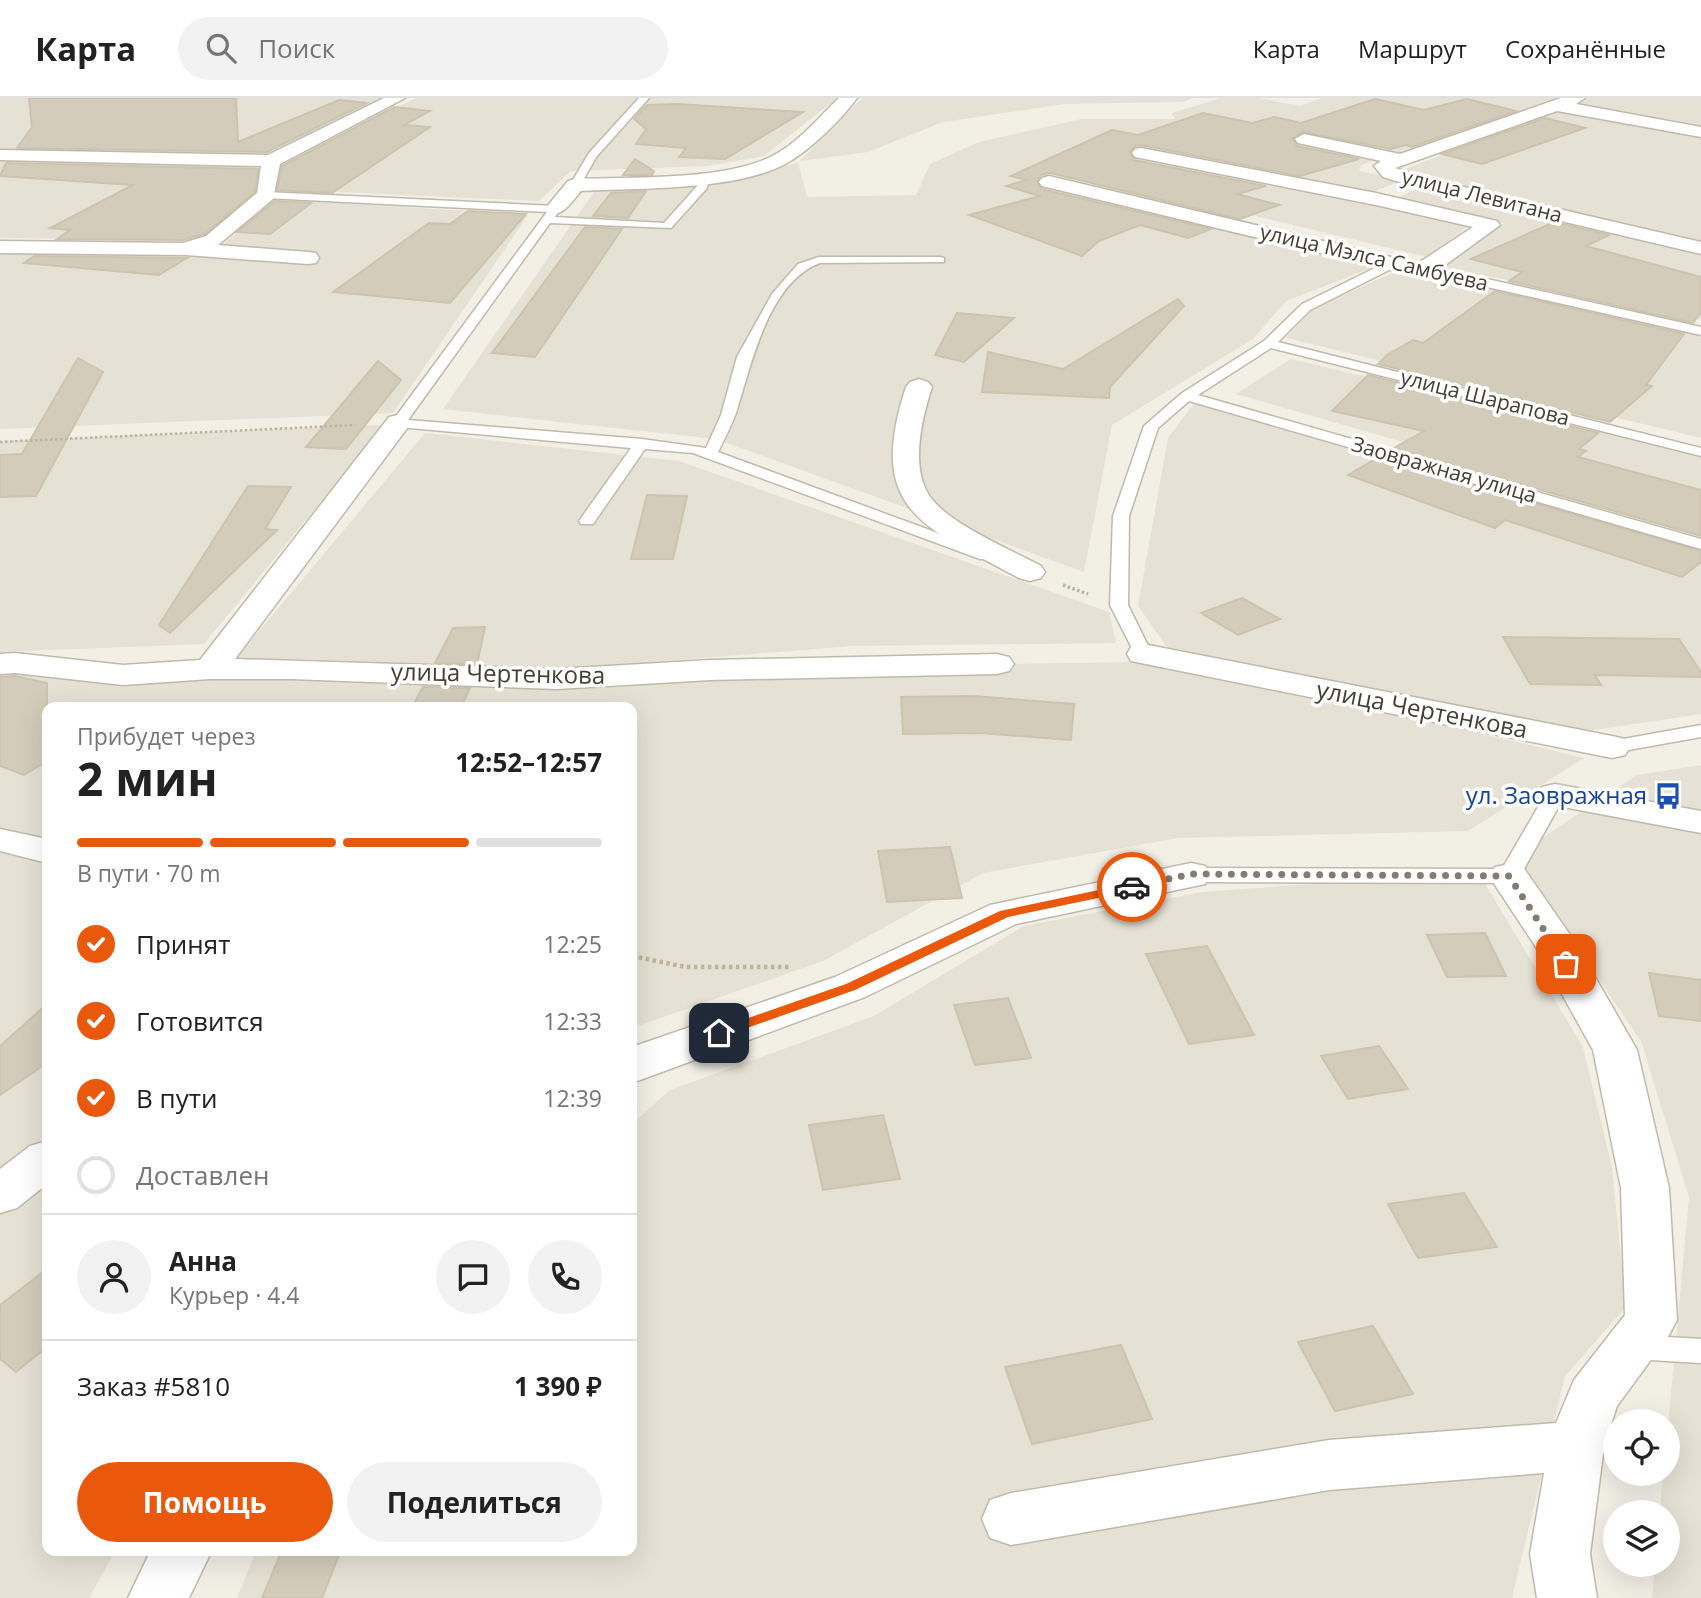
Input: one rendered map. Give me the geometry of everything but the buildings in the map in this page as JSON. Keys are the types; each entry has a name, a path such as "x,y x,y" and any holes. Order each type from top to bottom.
{"street":[{"path":"0,155 271,161 397,98"},
{"path":"552,215 575,185 704,176 764,167 781,160 849,98"},
{"name":"улица Левитана","path":"1577,98 1383,166 1390,173 1416,181 1701,248"},
{"path":"1558,106 1701,132"},
{"path":"1304,139 1399,159"},
{"path":"1141,153 1376,198 1490,226 1425,269"},
{"path":"184,249 213,240 266,195 271,161"},
{"path":"1376,198 1416,181"},
{"name":"улица Мэлса Самбуева","path":"1049,182 1391,264"},
{"path":"0,247 184,249 308,258"},
{"path":"919,387 906,438 908,477 921,506 961,533 1030,572"},
{"path":"210,669 398,424"},
{"name":"улица Чертенкова","path":"1143,654 1612,747"},
{"name":"улица Чертенкова","path":"0,664 15,663 123,675 210,669 557,679 710,670 998,664"},
{"path":"1555,795 1612,747"},
{"path":"1555,795 1701,822"},
{"path":"0,840 42,850"},
{"path":"637,1063 850,987 1004,914 1191,874"},
{"path":"1509,876 1554,943 1615,1051 1645,1188 1651,1320 1593,1396 1576,1446 1560,1554 1567,1598"},
{"path":"0,1195 42,1162"},
{"path":"1011,1519 1329,1465 1576,1446"},
{"path":"158,1598 180,1556"}],"lane":[{"path":"575,185 593,155 644,98"},
{"path":"266,195 552,215 667,226 703,186 704,176"},
{"path":"398,424 552,215"},
{"path":"710,454 728,415 744,357 778,294 802,266 820,260 940,260"},
{"path":"1143,654 1119,605 1121,516 1151,426 1186,396 1269,344 1306,307 1391,264"},
{"name":"улица Мэлса Самбуева","path":"1391,264 1425,269 1701,331"},
{"name":"улица Шарапова","path":"1269,344 1701,452"},
{"name":"Заовражная улица","path":"1186,396 1701,544"},
{"path":"398,424 695,449 1030,572"},
{"path":"587,521 642,443"},
{"name":"улица Чертенкова","path":"1612,747 1701,731"},
{"path":"1191,874 1509,876 1555,795"},
{"path":"1631,1347 1701,1351"}],"path":[{"path":"0,442 398,424"},
{"path":"1030,572 1119,605"},
{"path":"637,957 686,967 794,967"}],"shaded area":[{"path":"0,98 387,98 268,156 0,150"},
{"path":"416,98 837,98 764,156 708,166 571,171 539,201 269,189 292,162"},
{"path":"862,98 1192,98 1183,102 1064,104 943,122 868,152 800,161"},
{"path":"1221,98 1260,98 1299,106 1322,98 1559,98 1361,165 1359,171 1403,180 1368,194 1153,151 1128,152 1470,225 1427,257 1042,165 1030,171 1387,262 1286,301 1253,339 1112,425 1084,572 716,439 443,409 601,182 720,178 798,163 807,197 916,195 930,164 979,142 1081,119 1175,119 1172,113"},
{"path":"1590,98 1701,98 1701,126 1578,104"},
{"path":"1563,107 1701,133 1701,319 1442,267 1505,223 1395,199 1433,181 1403,170"},
{"path":"0,158 261,164 252,196 205,237 156,240 0,238"},
{"path":"276,199 528,215 393,413 0,429 0,249 191,252 223,244"},
{"path":"1402,269 1701,330 1701,438 1286,338 1315,307"},
{"path":"1291,359 1701,456 1701,528 1236,394"},
{"path":"1198,398 1701,543 1701,714 1587,731 1393,695 1167,647 1138,606 1168,438"},
{"path":"384,425 204,644 0,652 0,441"},
{"path":"425,433 679,461 1109,612 1116,643 853,646 550,670 307,659 235,660"},
{"path":"1151,662 1385,711 1584,758 1468,831 1178,838 983,873 823,961 637,1026 637,702 42,702 42,1556 112,1556 89,1598 0,1598 0,672 304,676 564,690 860,666"},
{"path":"1701,765 1701,1598 1652,1598 1654,1577 1680,1577 1680,1500 1661,1500 1662,1486 1680,1486 1680,1409 1670,1409 1689,1197 1641,1041 1515,856 1637,775"},
{"path":"1478,872 1583,1047 1612,1168 1626,1307 1565,1376 1512,1598 237,1598 254,1556 637,1556 637,1120 670,1090 874,1016 1024,926 1202,892"}],"way so far":[{"path":"1132,887 1191,874 1509,876 1566,964"}],"place":[{"name":"ул. Заовражная","path":"1668,796"}],"route":[{"path":"719,1033 850,987 1004,914 1132,887"}]}
